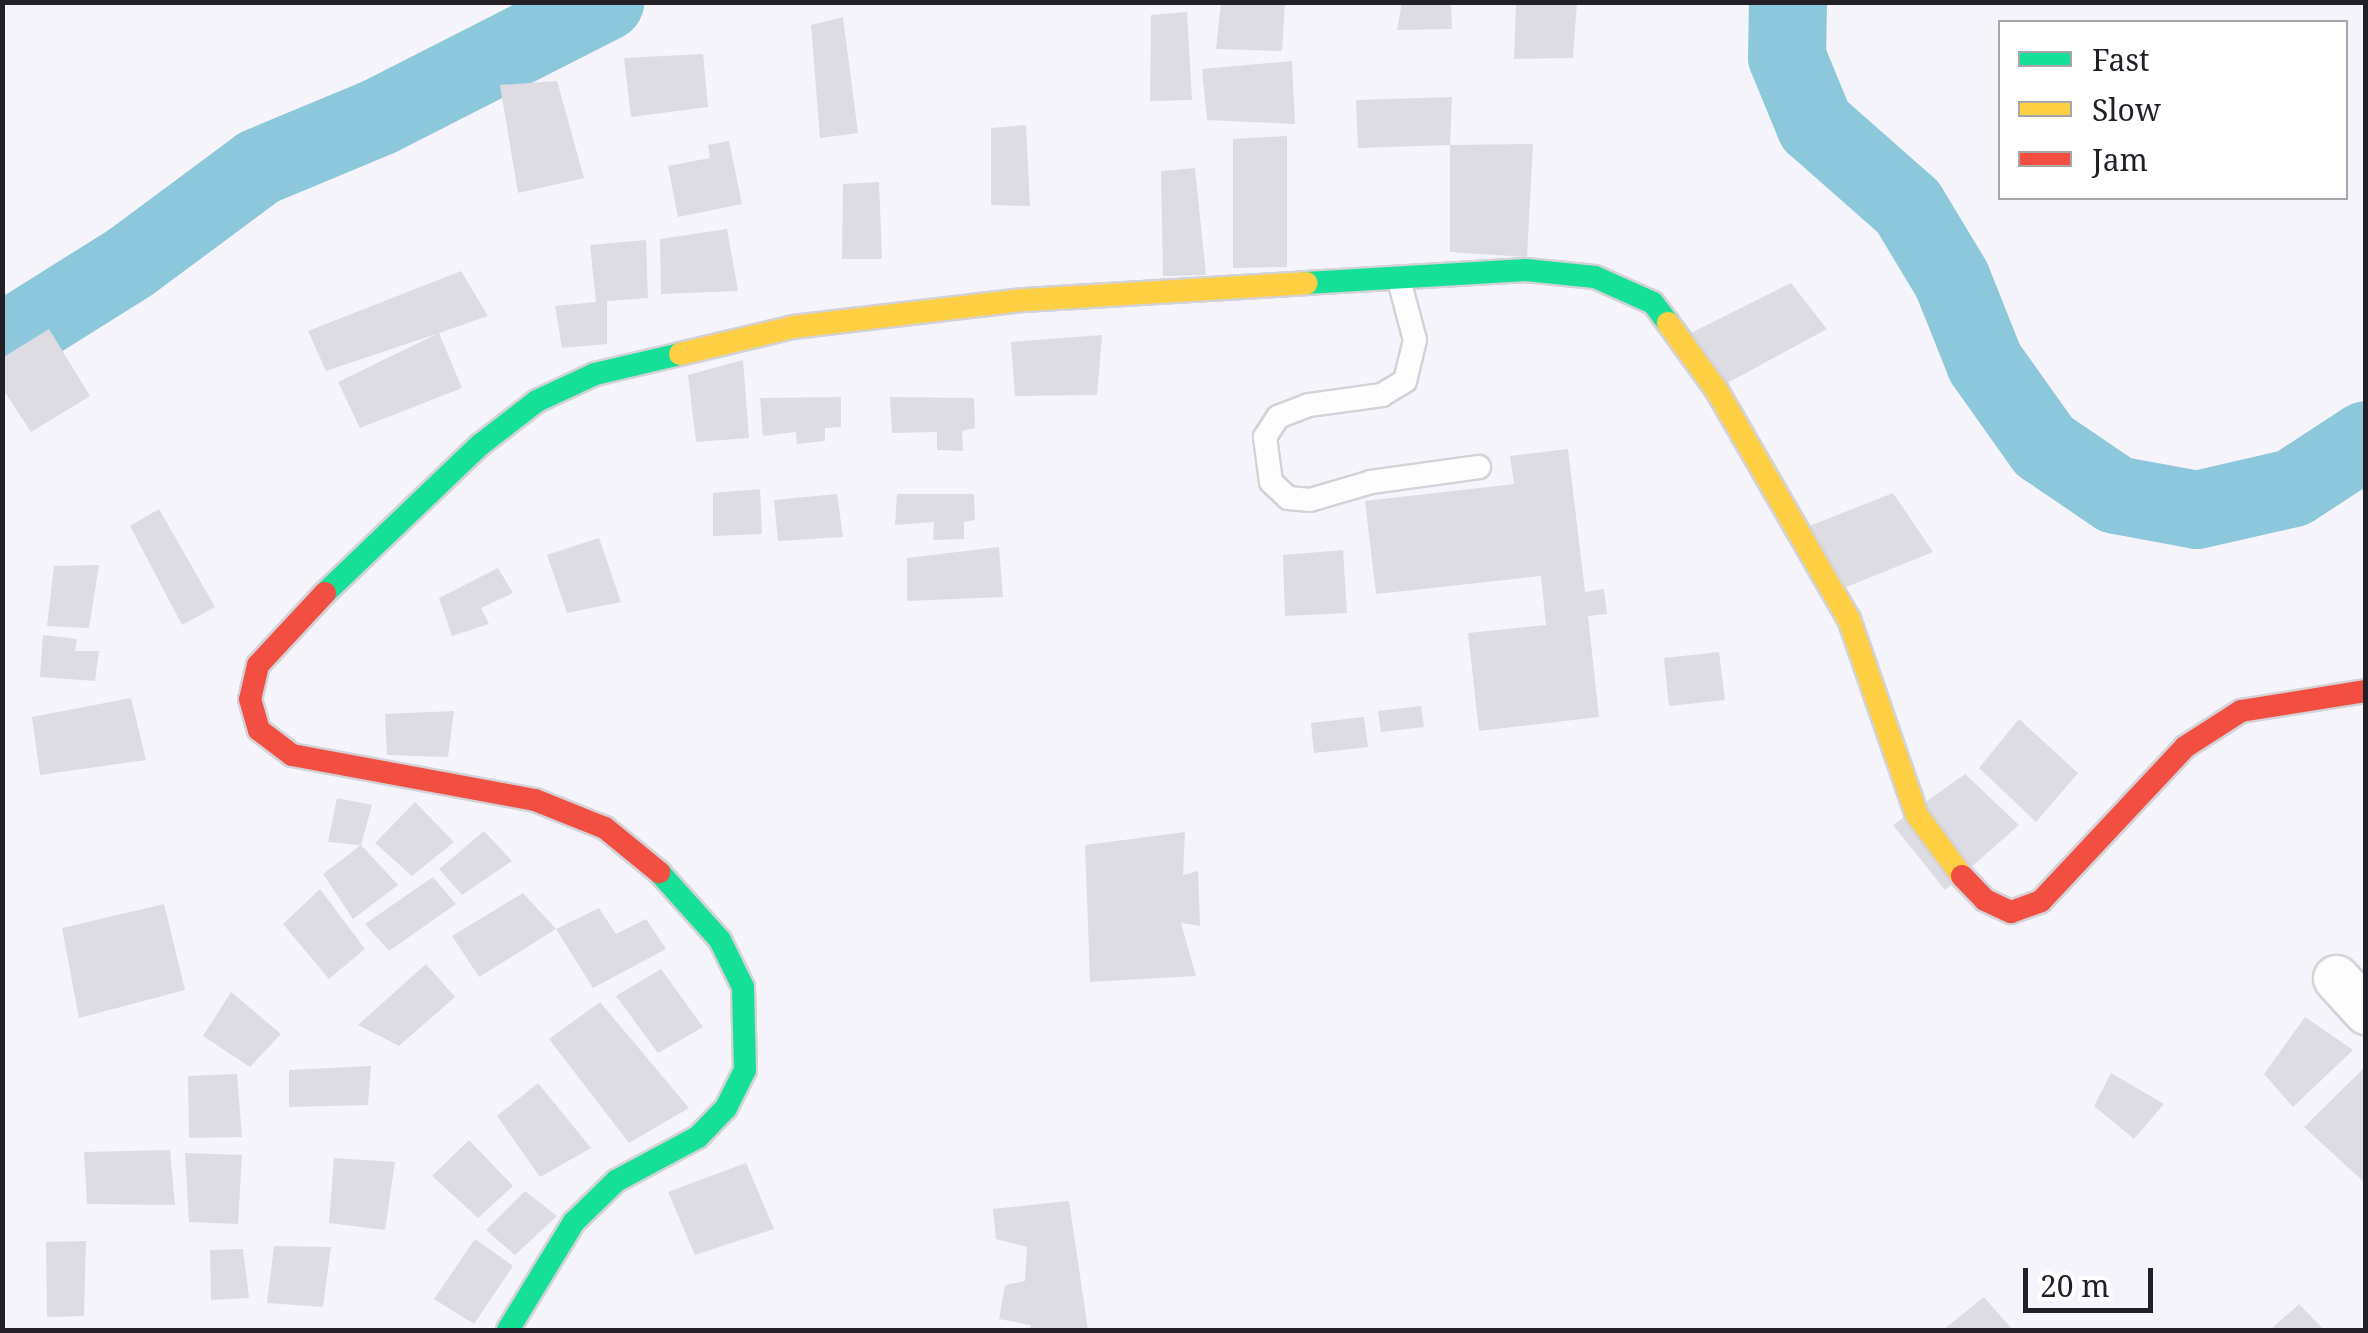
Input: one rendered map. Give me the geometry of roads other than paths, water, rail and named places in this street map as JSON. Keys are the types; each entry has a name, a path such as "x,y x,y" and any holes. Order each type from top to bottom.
{"street":[{"path":"508,1330 574,1222 616,1182 698,1137 726,1108 744,1070 743,987 720,940 683,892 605,828 536,800 292,755 259,730 250,698 258,665 285,631 480,445 537,401 595,374 793,327 901,314 1198,286 1399,280 1526,270 1596,277 1653,304 1738,424 1849,619 1917,815 1951,865 1985,900 2011,912 2042,901 2185,748 2241,711 2366,692"},
{"path":"2336,978 2366,1011"}],"lane":[{"path":"1399,280 1416,340 1405,381 1382,396 1310,405 1278,417 1265,437 1271,482 1288,498 1310,500 1370,482 1479,467"}],"waterway":[{"path":"2,343 131,262 259,167 379,117 605,2"},
{"path":"1788,2 1787,57 1815,125 1908,207 1952,280 1985,363 2044,446 2116,495 2197,510 2293,488 2366,440"}]}
